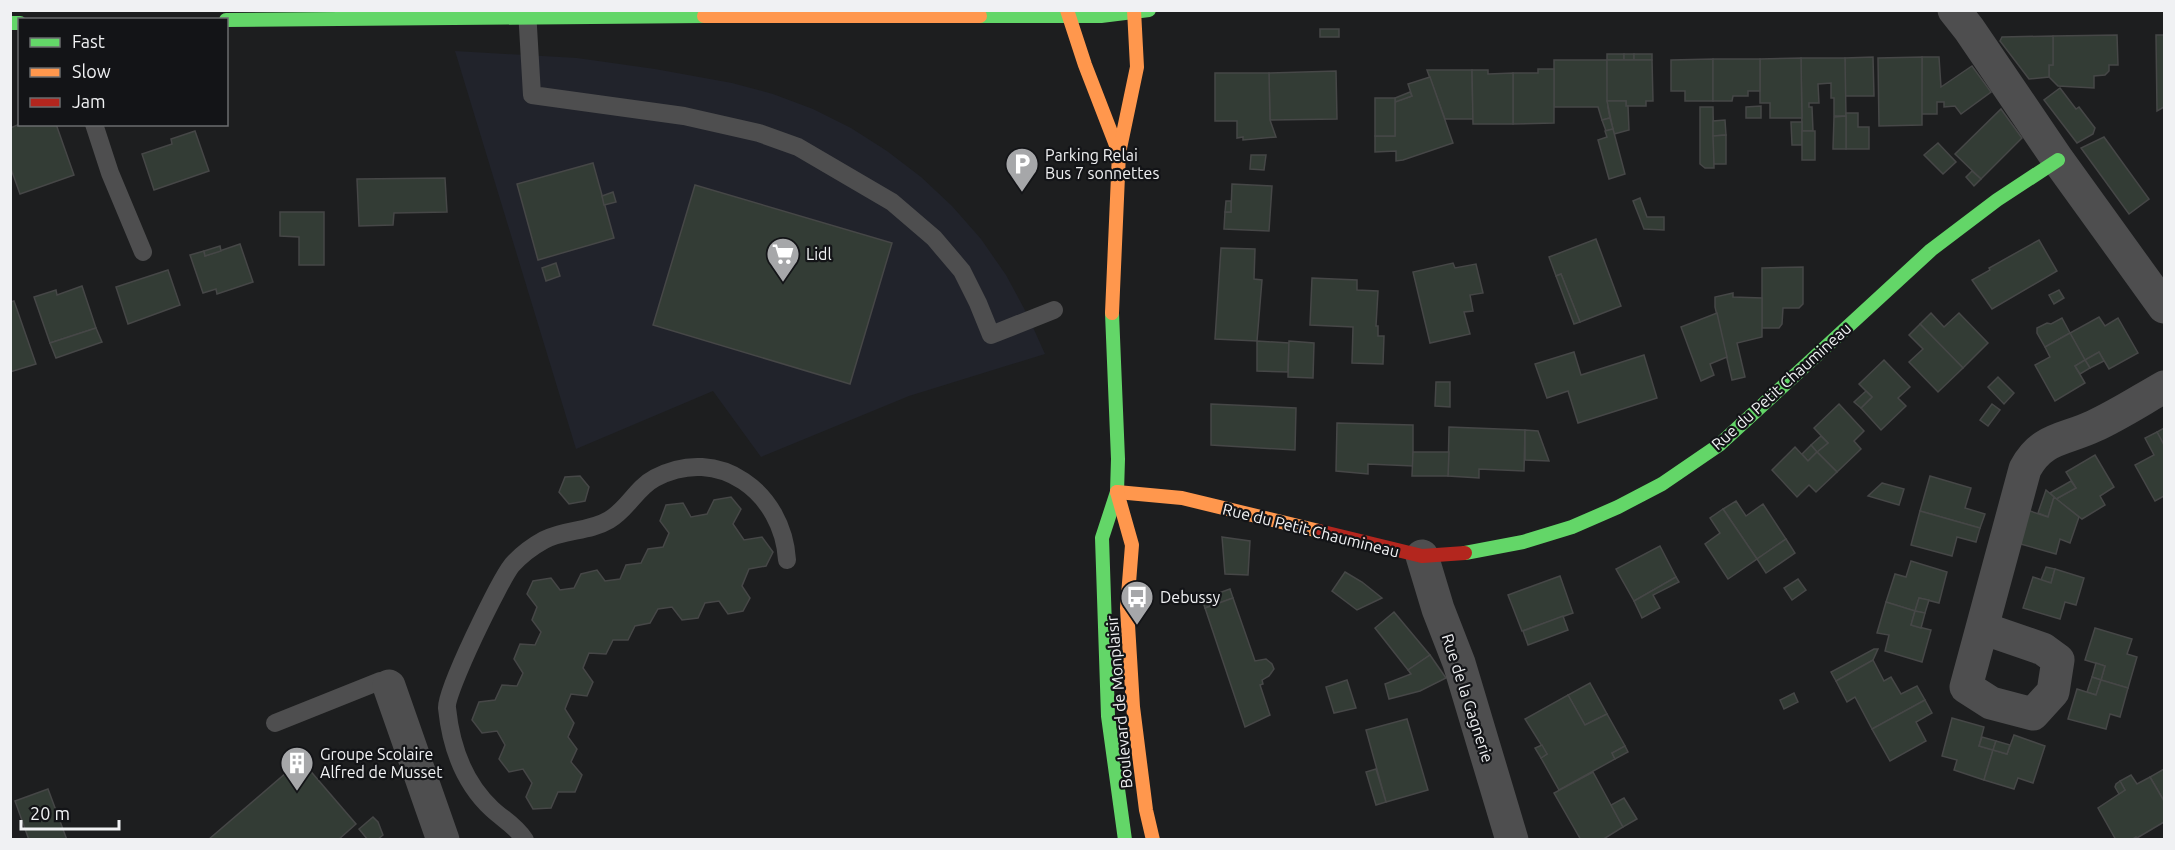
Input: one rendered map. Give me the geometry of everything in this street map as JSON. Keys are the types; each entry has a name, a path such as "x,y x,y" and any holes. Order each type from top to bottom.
{"main road":[{"path":"228,20 349,15 929,14 1149,10"},
{"name":"Boulevard de Monplaisir","path":"1125,840 1108,716 1102,538 1117,492 1118,459 1113,369 1112,290 1119,153 1137,66 1134,12"},
{"name":"Boulevard de Monplaisir","path":"1068,13 1085,65 1119,153"},
{"name":"Rue du Petit Chaumineau","path":"1117,492 1182,498 1422,556 1475,552 1523,542 1579,524 1662,484 1719,446 1931,250 1997,200 2058,160"},
{"name":"Boulevard de Monplaisir","path":"1117,492 1132,545 1127,608 1133,707 1146,810 1153,840"}],"street":[{"path":"1954,10 2164,308"},
{"path":"1982,628 2025,469 2037,450 2049,442 2093,427 2164,387"},
{"name":"Rue de la Gagnerie","path":"1422,556 1438,609 1459,663 1512,840"},
{"path":"389,686 437,835"}],"lane":[{"path":"527,14 532,95 684,116 759,133 798,147 892,202 934,238 962,271 991,335 1054,310"},
{"path":"95,126 110,173 143,252"},
{"path":"525,840 514,824 495,812 466,779 458,759 446,705 459,669 502,580 512,565 544,540 564,532 594,527 609,520 620,512 639,489 654,478 690,467 726,472 756,490 768,503 777,519 783,535 787,560"},
{"path":"275,723 380,681 389,686"}],"shaded area":[{"path":"455,51 577,58 732,83 773,94 813,109 851,128 887,151 921,177 952,206 981,239 1006,275 1045,354 909,396 761,457 713,391 576,449"}],"building":[{"path":"1320,29 1339,29 1339,37 1320,37"},
{"path":"2117,35 2118,65 2109,65 2109,71 2105,75 2094,76 2094,88 2058,86 2049,77 2049,65 2053,65 2053,36"},
{"path":"2156,35 2164,35 2164,107 2157,111"},
{"path":"2053,36 2053,65 2049,65 2049,77 2029,79 2000,41 2002,37"},
{"path":"1607,54 1624,54 1624,60 1607,60"},
{"path":"1624,54 1634,54 1634,60 1624,60"},
{"path":"1634,54 1652,54 1652,60 1634,60"},
{"path":"1873,57 1874,96 1845,96 1845,58"},
{"path":"1922,57 1939,57 1941,87 1972,66 1991,92 1961,114 1955,106 1944,107 1944,102 1937,102 1937,114 1921,114"},
{"path":"1922,57 1922,125 1879,126 1878,58"},
{"path":"1801,58 1845,58 1846,116 1834,116 1831,83 1818,84 1819,103 1809,103 1809,107 1812,107 1813,131 1802,131"},
{"path":"1801,58 1802,118 1770,118 1770,103 1760,103 1760,59"},
{"path":"1713,59 1713,101 1685,101 1685,91 1671,91 1671,60"},
{"path":"1713,59 1760,59 1760,91 1748,91 1748,96 1733,96 1732,101 1713,101"},
{"path":"1554,60 1607,60 1610,118 1602,120 1598,107 1554,107"},
{"path":"1607,60 1652,60 1653,101 1646,101 1646,106 1626,106 1626,101 1607,101"},
{"path":"1538,69 1554,69 1554,123 1513,124 1513,73 1538,73"},
{"path":"1427,70 1472,70 1473,119 1445,119"},
{"path":"1472,70 1488,70 1488,74 1513,73 1513,124 1473,124"},
{"path":"1336,71 1337,119 1270,120 1269,73"},
{"path":"1215,73 1269,73 1270,120 1276,137 1243,140 1243,137 1237,138 1237,121 1215,121"},
{"path":"1430,77 1453,143 1396,161 1396,151 1375,152 1375,136 1395,136 1395,102 1412,96 1408,84"},
{"path":"2060,88 2095,128 2093,134 2077,143 2044,100"},
{"path":"1410,92 1412,96 1395,102 1395,98"},
{"path":"1375,98 1395,98 1395,136 1375,136"},
{"path":"1607,101 1626,101 1629,130 1614,134"},
{"path":"1761,106 1761,118 1746,118 1746,107"},
{"path":"1700,107 1713,107 1714,168 1705,168 1700,164"},
{"path":"2001,109 2022,138 1981,179 1955,154"},
{"path":"1846,113 1858,113 1858,127 1869,127 1869,149 1846,149"},
{"path":"1846,116 1846,149 1833,149 1834,117"},
{"path":"1610,118 1613,129 1606,131 1602,120"},
{"path":"1725,120 1726,135 1713,136 1713,121"},
{"path":"1791,122 1802,122 1802,145 1792,145"},
{"path":"18,125 57,126 74,175 20,194 10,166 10,128"},
{"path":"1613,129 1625,174 1609,179 1598,140 1607,137 1605,131"},
{"path":"195,131 209,171 154,190 142,154 172,144 171,139"},
{"path":"1802,131 1815,131 1815,160 1802,160"},
{"path":"1726,135 1726,164 1714,164 1713,136"},
{"path":"2104,137 2149,199 2129,214 2081,148"},
{"path":"1938,143 1956,162 1943,174 1924,155"},
{"path":"1251,155 1266,155 1264,170 1250,169"},
{"path":"593,163 614,238 538,260 517,184"},
{"path":"1972,171 1981,179 1974,186 1966,177"},
{"path":"445,178 447,212 394,213 393,225 359,226 357,179"},
{"path":"1232,184 1272,186 1269,231 1224,229 1225,212 1231,212"},
{"path":"695,185 892,243 850,384 653,325"},
{"path":"613,192 616,202 604,205 602,196"},
{"path":"1640,198 1647,217 1664,217 1664,230 1644,229 1633,201"},
{"path":"1226,201 1231,201 1231,212 1225,212"},
{"path":"280,212 324,212 324,265 299,265 299,237 280,236"},
{"path":"1596,239 1621,306 1580,322 1561,274 1556,276 1549,257"},
{"path":"2039,240 2057,271 1992,309 1972,280"},
{"path":"240,244 253,282 217,294 216,289 203,293 190,255 204,251 205,256"},
{"path":"220,246 221,251 205,256 204,251"},
{"path":"1221,248 1255,249 1254,279 1262,280 1257,341 1215,339"},
{"path":"556,263 560,276 546,281 542,268"},
{"path":"1453,263 1455,268 1476,264 1483,293 1470,295 1473,311 1464,312 1470,334 1430,343 1413,272"},
{"path":"1803,267 1803,304 1799,308 1783,308 1782,324 1779,328 1762,328 1762,268"},
{"path":"168,270 180,305 128,324 116,287"},
{"path":"1561,274 1580,322 1574,324 1556,276"},
{"path":"1312,278 1357,280 1357,290 1378,291 1376,326 1378,326 1378,336 1384,336 1383,364 1352,363 1353,327 1310,325"},
{"path":"82,286 96,328 50,343 34,297 56,290 57,295"},
{"path":"2059,290 2064,298 2054,304 2049,295"},
{"path":"1733,293 1733,297 1762,298 1762,337 1737,343 1745,377 1732,380 1715,307 1715,297"},
{"path":"14,301 36,364 10,372 10,302"},
{"path":"1717,313 1727,357 1710,364 1714,375 1701,381 1681,327"},
{"path":"1931,313 1944,327 1959,313 1988,343 1963,368 1920,324"},
{"path":"2099,317 2105,326 2118,318 2138,353 2109,369 2099,352 2085,360 2070,333"},
{"path":"2062,318 2070,333 2045,347 2037,333 2037,328"},
{"path":"1920,324 1963,368 1938,392 1909,362 1923,349 1909,335"},
{"path":"96,328 102,342 56,358 50,343"},
{"path":"2070,333 2085,360 2075,366 2085,383 2055,401 2035,365 2050,357 2045,347"},
{"path":"1257,341 1289,343 1288,372 1257,371"},
{"path":"1289,341 1314,343 1313,378 1288,377"},
{"path":"1574,352 1581,375 1644,355 1657,398 1578,423 1568,391 1547,398 1535,364"},
{"path":"2099,352 2104,361 2090,368 2085,360"},
{"path":"1884,360 1910,387 1898,398 1906,406 1881,430 1861,408 1872,397 1859,384"},
{"path":"2085,360 2090,368 2080,374 2075,366"},
{"path":"1998,377 2014,393 2004,404 1988,387"},
{"path":"1436,382 1450,382 1450,407 1435,406"},
{"path":"1866,391 1872,397 1861,408 1854,402"},
{"path":"1211,404 1296,408 1295,450 1211,445"},
{"path":"1839,404 1864,431 1854,441 1861,449 1837,472 1817,452 1828,443 1814,428"},
{"path":"1992,404 2000,410 1988,426 1980,420"},
{"path":"1337,423 1413,425 1413,466 1368,464 1368,474 1336,471"},
{"path":"1449,427 1525,430 1524,471 1479,469 1479,478 1448,476"},
{"path":"2164,428 2164,445 2157,432"},
{"path":"1525,430 1538,431 1549,461 1525,460"},
{"path":"2157,432 2164,445 2164,496 2155,501 2135,465 2154,455 2145,438"},
{"path":"1821,436 1828,443 1817,452 1811,445"},
{"path":"1811,445 1817,452 1808,461 1802,454"},
{"path":"1795,447 1808,461 1817,452 1837,472 1816,492 1809,485 1797,497 1772,470"},
{"path":"1413,452 1449,452 1448,476 1412,476"},
{"path":"2095,455 2114,487 2100,496 2105,505 2082,519 2056,499 2076,488 2066,472"},
{"path":"580,476 589,487 585,501 569,504 559,492 565,477"},
{"path":"1930,476 1971,488 1965,508 1985,514 1980,528 1920,511"},
{"path":"2071,481 2076,488 2056,499 2050,493"},
{"path":"1882,483 1904,489 1899,505 1868,496"},
{"path":"2046,490 2054,497 2048,517 2038,513"},
{"path":"731,497 741,509 733,524 744,540 762,537 773,552 766,566 749,569 742,586 750,598 743,611 728,614 719,601 705,603 698,618 682,620 672,607 658,609 650,623 635,626 628,640 613,640 606,654 589,653 583,668 593,682 587,696 571,694 565,709 574,723 568,737 577,749 571,762 582,775 575,792 558,792 551,808 533,809 526,797 532,783 523,769 509,772 499,759 505,745 497,731 482,733 472,720 479,702 495,700 502,685 517,686 523,673 514,659 520,644 535,645 541,632 532,620 537,607 527,594 533,581 551,578 560,590 574,588 581,574 597,570 605,581 620,579 626,565 641,563 648,549 663,547 669,533 660,521 666,505 683,503 691,517 707,514 714,500"},
{"path":"2054,497 2079,517 2070,543 2060,539 2056,554 2017,543 2027,510 2048,517"},
{"path":"1736,501 1746,516 1763,504 1786,539 1757,559 1723,509"},
{"path":"1723,509 1757,559 1728,579 1705,544 1720,533 1710,518"},
{"path":"1920,511 1980,528 1976,542 1957,537 1952,556 1911,545"},
{"path":"1222,537 1250,541 1248,575 1225,574"},
{"path":"1786,539 1795,553 1766,573 1757,559"},
{"path":"1660,546 1676,577 1634,601 1616,569"},
{"path":"1911,561 1947,572 1939,603 1919,598 1915,611 1886,602 1895,574 1906,577"},
{"path":"2046,567 2055,569 2051,583 2041,580"},
{"path":"2055,569 2084,578 2076,605 2065,602 2060,619 2023,608 2033,577 2051,583"},
{"path":"1345,572 1382,598 1357,610 1332,591"},
{"path":"1560,576 1573,613 1522,631 1508,595"},
{"path":"1676,577 1679,582 1653,595 1660,608 1642,618 1634,601"},
{"path":"1798,579 1806,590 1792,600 1784,588"},
{"path":"1230,589 1233,598 1205,608 1202,599"},
{"path":"1233,598 1255,661 1266,659 1274,669 1260,685 1270,715 1245,727 1205,608"},
{"path":"1919,598 1929,600 1925,613 1915,611"},
{"path":"1886,602 1915,611 1911,625 1931,630 1922,662 1885,651 1889,635 1877,633"},
{"path":"1915,611 1925,613 1921,628 1911,625"},
{"path":"1394,612 1430,655 1408,670 1375,628"},
{"path":"1563,616 1568,630 1528,645 1523,631"},
{"path":"2095,628 2132,639 2127,654 2137,657 2128,688 2101,680 2105,666 2085,660"},
{"path":"1878,649 1873,660 1836,681 1831,672"},
{"path":"1430,655 1446,678 1420,691 1389,699 1385,684 1411,674 1408,670"},
{"path":"1873,660 1884,681 1891,677 1901,694 1917,686 1925,700 1872,729 1855,697 1847,702 1836,681"},
{"path":"2096,663 2105,666 2101,680 2092,677"},
{"path":"2092,677 2101,680 2096,695 2087,692"},
{"path":"1347,680 1356,708 1334,713 1326,687"},
{"path":"2101,680 2128,688 2120,717 2110,714 2106,729 2068,719 2077,689 2096,695"},
{"path":"1590,683 1607,714 1585,725 1568,695"},
{"path":"1794,693 1798,702 1784,709 1780,700"},
{"path":"1568,695 1585,725 1607,714 1625,746 1612,753 1615,759 1559,790 1541,758 1547,754 1525,719"},
{"path":"1925,700 1932,713 1916,722 1926,741 1890,761 1872,729"},
{"path":"1952,718 1984,727 1979,746 1993,750 1984,780 1954,770 1957,760 1942,756"},
{"path":"1407,719 1428,790 1386,802 1366,730"},
{"path":"2014,735 2045,746 2033,783 2018,778 2014,789 1984,780 1993,750 2007,754"},
{"path":"1982,737 1996,741 1993,750 1979,746"},
{"path":"1996,741 2010,745 2007,754 1993,750"},
{"path":"1542,745 1547,754 1541,758 1535,748"},
{"path":"1625,746 1628,752 1615,759 1612,753"},
{"name":"Groupe Scolaire Alfred de Musset","path":"301,760 356,824 338,840 208,840"},
{"path":"1376,769 1386,802 1376,805 1366,772"},
{"path":"2164,769 2164,801 2150,777"},
{"path":"1593,772 1623,827 1602,840 1581,840 1554,793"},
{"path":"2131,775 2137,784 2150,777 2164,801 2164,822 2137,838 2116,840 2098,808 2125,790 2120,781"},
{"path":"2120,781 2125,790 2119,794 2115,787"},
{"path":"48,789 67,840 29,840 15,801"},
{"path":"1624,798 1637,819 1623,827 1611,805"},
{"path":"373,817 378,822 383,835 377,840 368,840 359,829"}],"traffic: fast":[{"path":"980,16 1101,16 1149,10"},
{"path":"228,20 704,16"},
{"path":"10,23 18,23"},
{"path":"1465,553 1523,542 1572,527 1662,484 1719,445 1931,250 1997,200 2058,160"},
{"path":"1112,313 1118,459 1117,492 1102,538 1108,716 1125,840"}],"traffic: slow":[{"path":"1067,10 1085,65 1119,153"},
{"path":"1112,313 1119,153 1137,67 1134,10"},
{"path":"704,16 980,16"},
{"path":"1117,492 1182,498 1319,531"},
{"path":"1117,492 1132,545 1127,608 1133,707 1146,810 1153,840"}],"traffic: jam":[{"path":"1319,531 1422,556 1465,553"}],"place":[{"name":"Parking Relai Bus 7 sonnettes","path":"1022,193"},
{"name":"Lidl","path":"783,283"},
{"name":"Debussy","path":"1137,626"},
{"name":"Groupe Scolaire Alfred de Musset","path":"297,792"}]}
